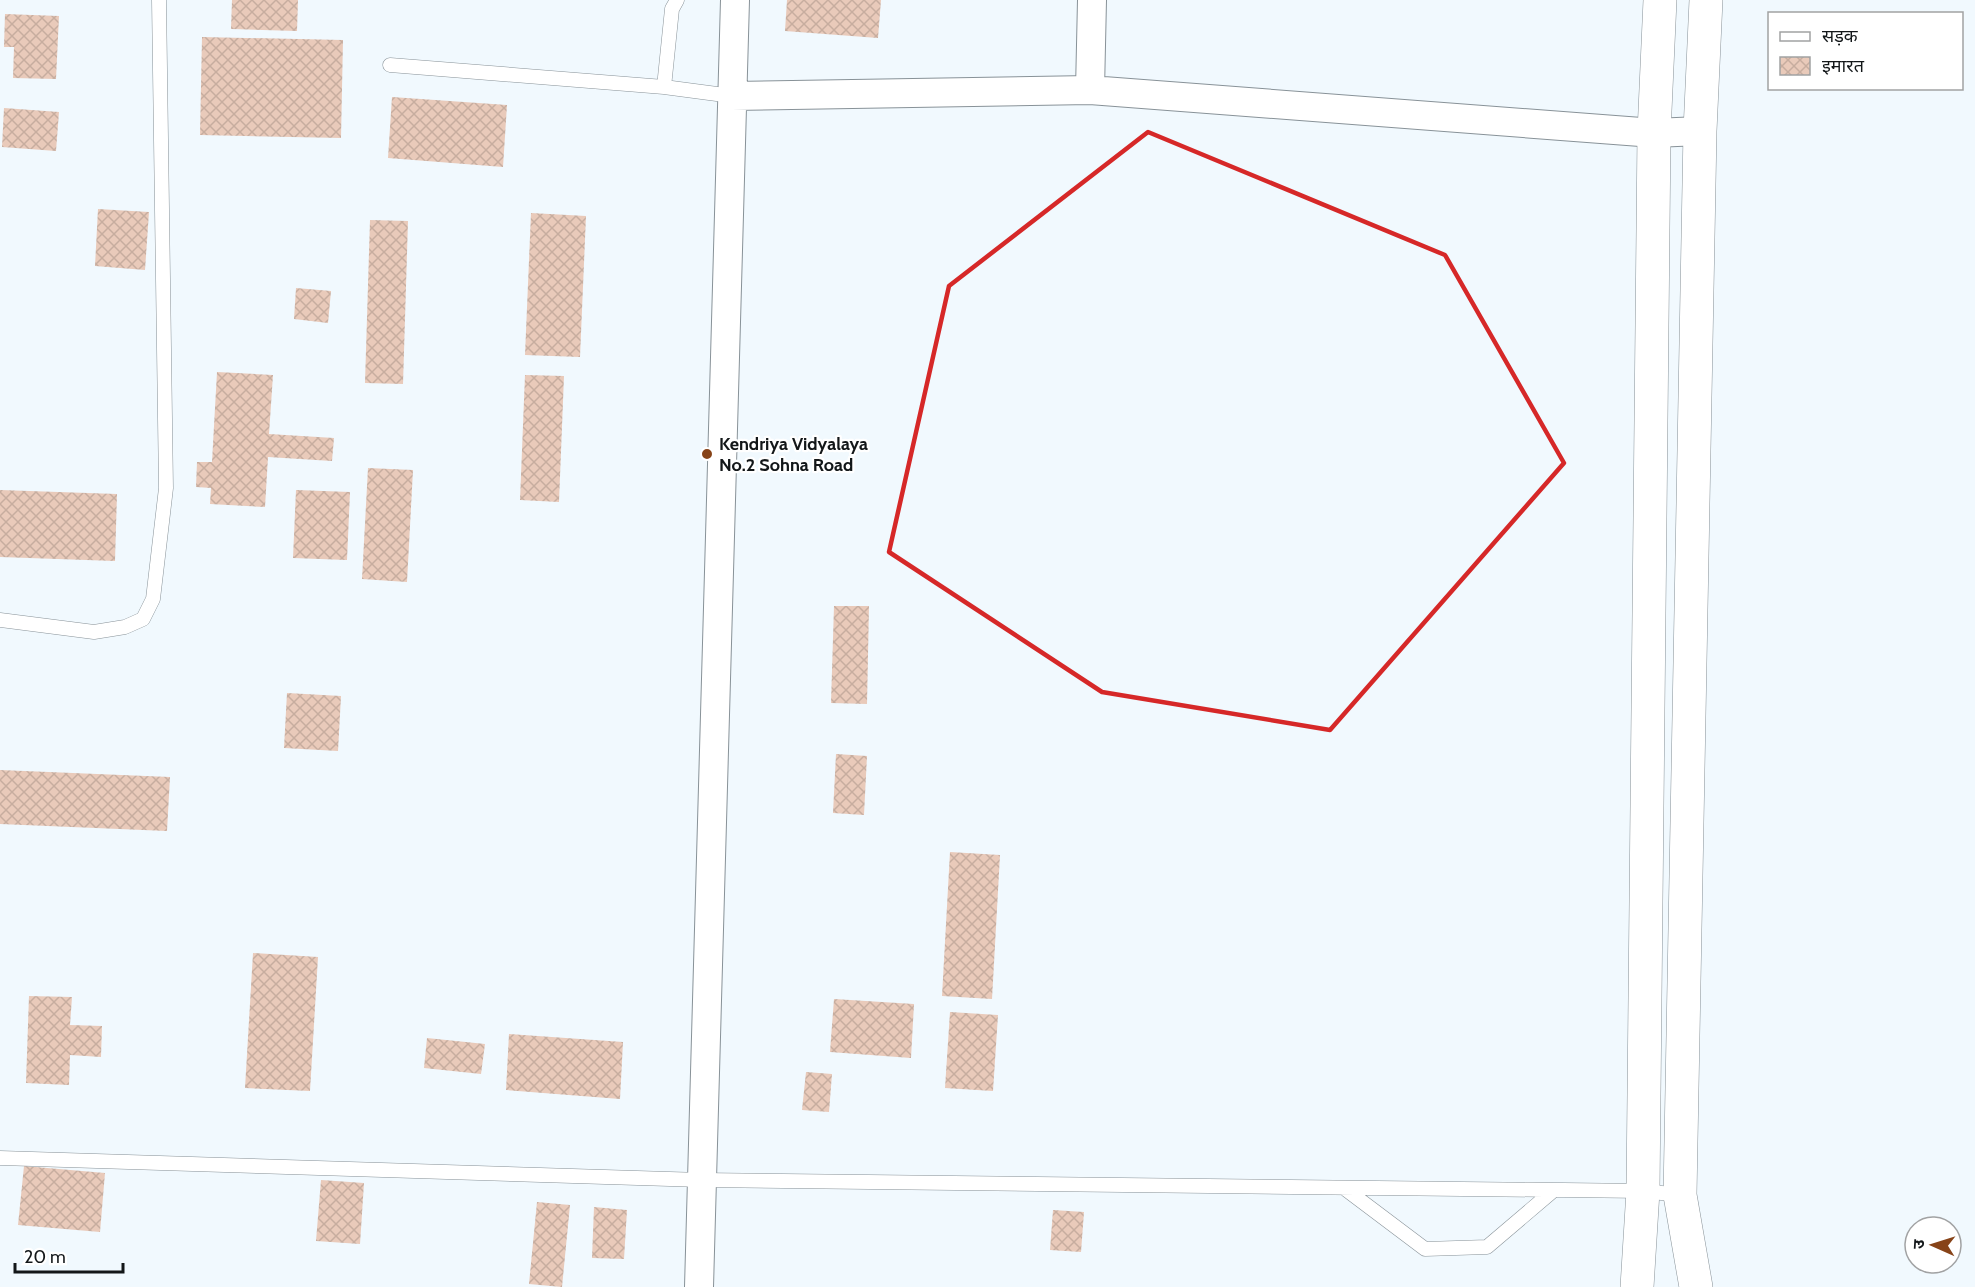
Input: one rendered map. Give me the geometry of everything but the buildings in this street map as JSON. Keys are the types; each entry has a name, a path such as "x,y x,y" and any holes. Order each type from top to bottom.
{"street":[{"path":"699,1287 735,0"},
{"path":"1090,90 1092,0"},
{"path":"1637,1287 1642,1191 1654,133 1660,0"},
{"path":"1696,1287 1680,1195 1701,131 1706,0"},
{"path":"732,96 1090,90 1654,133 1701,131"}],"lane":[{"path":"0,620 94,632 125,627 143,619 153,599 166,488 159,0"},
{"path":"664,87 672,9 677,0"},
{"path":"390,65 664,87 732,96"},
{"path":"0,1158 702,1180 1642,1191 1680,1195"},
{"path":"1344,1188 1425,1249 1487,1247 1554,1190"}],"highlighted area":[{"path":"1148,132 1445,255 1564,463 1330,730 1102,692 889,552 949,286"}],"place":[{"name":"Kendriya Vidyalaya No.2 Sohna Road","path":"707,454"}]}
